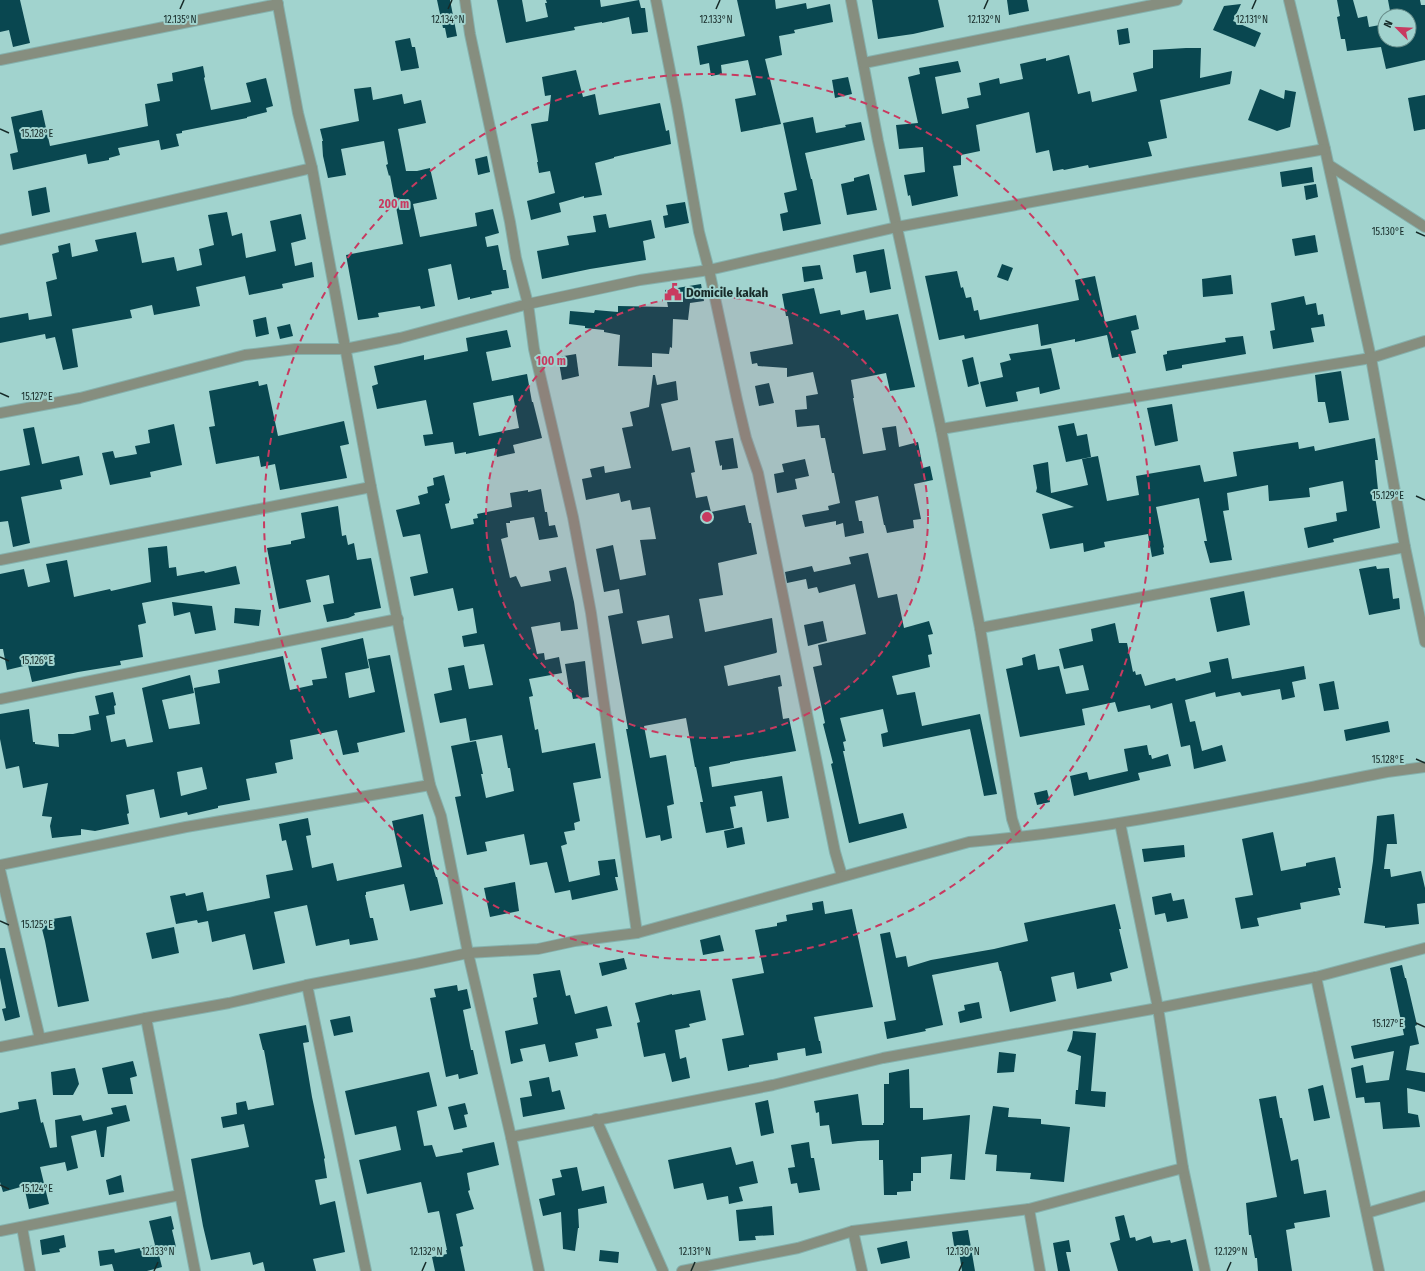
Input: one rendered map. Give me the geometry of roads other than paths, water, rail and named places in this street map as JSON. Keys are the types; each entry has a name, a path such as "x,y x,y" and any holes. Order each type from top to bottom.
{"street":[{"path":"465,0 470,34 510,222 516,258 528,304 534,349 572,517 591,613 637,933"},
{"path":"656,0 677,106 699,232 709,270 736,400 746,438 758,473 835,852 842,876"},
{"path":"851,0 878,141 941,429 980,628 1012,819 1018,837"},
{"path":"864,64 1177,0"},
{"path":"1289,0 1329,165 1371,358 1404,548 1425,642"},
{"path":"0,60 277,2 298,113 312,168 371,487 430,785 441,816 468,953 511,1137 539,1271"},
{"path":"0,413 80,398 245,355 295,349 345,349 400,338 528,304 640,280 709,270 897,227 1173,175 1325,149"},
{"path":"1329,165 1425,227"},
{"path":"0,240 312,168"},
{"path":"941,429 1371,358 1425,341"},
{"path":"0,560 371,487"},
{"path":"980,628 1404,548"},
{"path":"0,699 398,619"},
{"path":"0,1047 229,1003 307,985 468,953 538,949 575,941 637,933 969,842 1120,823 1387,772 1425,767"},
{"path":"0,865 186,827 430,785"},
{"path":"1120,823 1158,1008 1183,1168 1205,1271"},
{"path":"0,870 40,1039"},
{"path":"511,1137 773,1085 883,1058 1158,1008 1316,977 1425,948"},
{"path":"1316,977 1379,1271"},
{"path":"307,985 366,1271"},
{"path":"146,1018 195,1271"},
{"path":"596,1119 663,1271"},
{"path":"682,1271 798,1248 853,1231 1029,1209 1183,1168"},
{"path":"0,1231 180,1195"},
{"path":"1367,1213 1425,1196"},
{"path":"1029,1209 1040,1271"},
{"path":"22,1227 30,1271"},
{"path":"853,1231 862,1271"}],"place":[{"name":"Domicile kakah","path":"673,292"}]}
